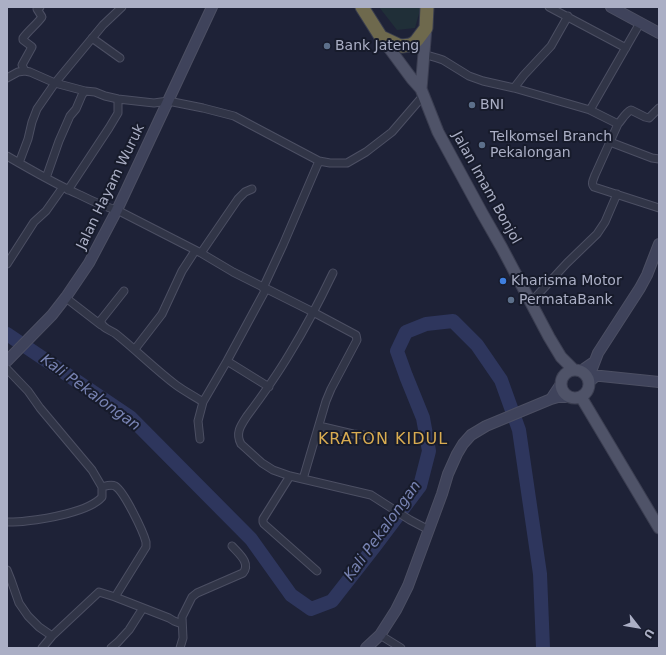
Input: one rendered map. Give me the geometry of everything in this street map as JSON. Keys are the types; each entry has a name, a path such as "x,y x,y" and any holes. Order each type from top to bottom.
{"highway":[{"path":"362,7 382,37 402,46 410,45 417,40 426,28 427,7"}],"main road":[{"path":"422,93 423,54 426,28"},
{"name":"Jalan Imam Bonjol","path":"382,37 422,93 438,132 561,357"},
{"path":"561,357 583,376 588,389 587,392 581,397 569,397 562,390 561,357"},
{"path":"562,382 568,372 583,376"},
{"path":"581,397 659,528"}],"street":[{"path":"19,163 37,110 55,83 92,38 122,7"},
{"name":"Jalan Hayam Wuruk","path":"7,361 52,315 66,298 89,263 117,210 212,7"},
{"path":"549,7 626,48"},
{"path":"611,7 659,33"},
{"path":"25,71 22,65 32,47 23,40 23,38 42,17 37,8"},
{"path":"514,88 551,46 568,16"},
{"path":"590,110 640,23"},
{"path":"92,38 120,58"},
{"path":"423,54 443,60 469,76 590,110 618,124"},
{"path":"7,78 18,72 25,71 55,83 118,99 154,104 168,101 234,116 319,161 330,163 348,162 366,152 392,132 422,93"},
{"path":"46,178 58,141 70,116 76,109 85,91"},
{"path":"7,264 34,222 66,189 109,128 118,113 118,99"},
{"path":"659,108 649,118 631,110 627,112 618,124 592,183 594,187 659,208"},
{"path":"610,142 652,158 659,159"},
{"path":"7,156 66,189 105,207 117,210 265,289 356,335 358,340 326,401 303,479"},
{"path":"200,439 198,421 202,402 227,361 265,289 319,161"},
{"path":"135,349 162,314 182,270 198,252 238,199 245,192 252,189"},
{"path":"531,302 567,263 597,234 605,222 617,194"},
{"path":"583,376 594,362 605,342 640,288 647,275 659,244"},
{"path":"334,272 291,352 269,387 240,426 238,437 241,444 262,463 273,470 290,476 368,493 410,520 429,530"},
{"path":"101,324 101,320 124,291"},
{"path":"66,298 135,349 177,386 202,402"},
{"path":"227,361 269,387"},
{"path":"7,369 28,392 88,465 102,487 102,497 94,504 62,515 25,521 7,522"},
{"path":"583,376 658,380"},
{"path":"551,399 562,382"},
{"path":"366,648 380,635 396,610 408,586 448,474 463,444 471,435 486,426 551,399 558,397 569,397"},
{"path":"319,426 353,434 384,438"},
{"path":"290,476 263,519 263,522 317,571"},
{"path":"102,487 111,485 116,486 120,490 146,542 146,547 115,597"},
{"path":"180,648 183,638 182,617 192,597 245,571 246,563 232,546"},
{"path":"7,570 18,603 39,627 52,636"},
{"path":"42,648 52,636 100,592 182,624"},
{"path":"111,648 129,630 143,608"},
{"path":"380,635 401,648"}],"shaded area":[{"path":"379,7 421,7 415,28 397,30"}],"waterway":[{"name":"Kali Pekalongan","path":"7,334 130,417 251,539 291,595 311,609 332,601 420,486 429,451 423,418 397,351 406,332 426,324 453,321 477,345 501,380 519,430 540,574 543,648"}],"place":[{"name":"Bank Jateng","path":"327,46"},
{"name":"BNI","path":"472,105"},
{"name":"Telkomsel Branch Pekalongan","path":"482,145"},
{"name":"Kharisma Motor","path":"503,281"},
{"name":"PermataBank","path":"511,300"}],"district":[{"name":"KRATON KIDUL","path":"383,440"}]}
